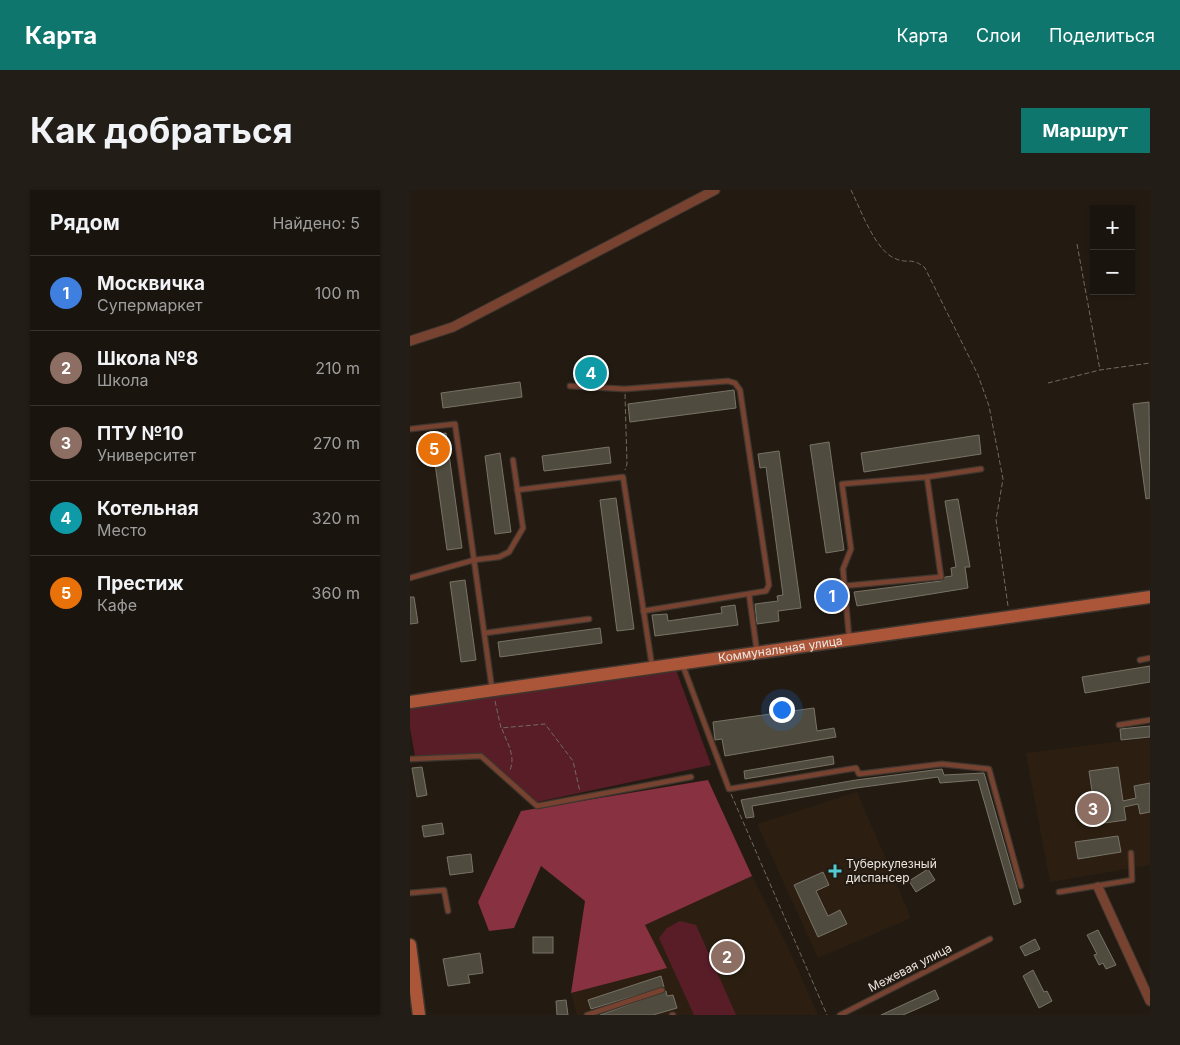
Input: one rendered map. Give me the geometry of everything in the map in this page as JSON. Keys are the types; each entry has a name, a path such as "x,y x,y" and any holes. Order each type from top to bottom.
{"street":[{"path":"410,341 453,327 715,190"},
{"name":"Коммунальная улица","path":"410,702 652,666 849,641 1150,597"},
{"path":"1098,887 1150,1001"},
{"path":"410,945 413,995 419,1015"}],"lane":[{"path":"570,386 625,389 728,381 735,383 740,390 769,585 766,592 643,611"},
{"path":"410,429 455,424 492,691"},
{"path":"410,578 474,560 499,558 509,552 524,528 513,460"},
{"path":"849,641 843,569 851,549 842,484 927,477 981,469"},
{"path":"517,490 623,477 652,666"},
{"path":"843,586 941,576 927,477"},
{"path":"749,594 757,653"},
{"path":"485,633 589,619"},
{"path":"1140,660 1150,658"},
{"path":"682,663 729,789 856,768 859,774 942,764 989,769 1021,886"},
{"path":"1119,725 1150,720"},
{"path":"410,759 481,756 537,806 691,777"},
{"path":"1059,892 1132,880 1131,853"},
{"path":"410,893 444,890 448,911"},
{"name":"Межевая улица","path":"840,1015 990,939"},
{"path":"587,1015 662,990"}],"path":[{"path":"851,190 878,243 886,254 894,259 917,261 925,268 978,374 989,406 1003,479 996,520 1010,618"},
{"path":"1077,244 1100,370"},
{"path":"1048,383 1100,370 1150,363"},
{"path":"623,477 627,464 625,389"},
{"path":"492,691 512,756 512,766 506,778"},
{"path":"502,728 545,724 573,761 582,798"},
{"path":"729,789 827,1015"}],"shaded area":[{"path":"676,670 711,765 537,802 482,754 415,756 410,728 410,709"},
{"path":"1150,738 1150,865 1050,882 1026,753"},
{"path":"708,780 752,876 645,925 667,968 571,993 585,901 541,866 514,928 489,931 478,902 521,811"},
{"name":"Туберкулезный диспансер","path":"857,792 911,918 818,958 757,824"},
{"path":"752,876 787,945 818,1015 577,1015 571,993 666,968 645,925"},
{"path":"680,921 696,925 736,1015 694,1015 659,938 667,928"}],"building":[{"path":"605,364 607,380 577,382 575,367"},
{"path":"520,382 522,397 443,408 441,393"},
{"path":"734,390 736,408 630,422 628,404"},
{"path":"1149,402 1150,498 1146,499 1133,404"},
{"path":"446,433 462,548 447,550 431,435"},
{"path":"979,435 981,454 864,472 861,453"},
{"path":"829,442 844,550 826,553 810,445"},
{"path":"609,447 611,463 544,471 542,456"},
{"path":"779,451 801,608 778,611 779,621 757,624 755,604 778,601 777,596 783,595 766,467 760,468 758,454"},
{"path":"500,453 511,532 495,534 485,456"},
{"path":"616,498 634,629 617,631 600,500"},
{"path":"958,499 970,567 965,567 968,588 857,606 854,592 941,581 945,577 952,576 951,568 956,567 945,501"},
{"path":"465,580 476,660 461,662 450,582"},
{"path":"410,597 414,597 418,623 410,624"},
{"path":"735,605 738,625 655,636 652,615 667,614 668,621 722,613 721,607"},
{"path":"600,628 602,643 500,657 498,642"},
{"path":"1150,666 1150,682 1085,693 1082,677"},
{"path":"814,708 817,731 834,728 836,737 725,756 722,739 715,740 713,722"},
{"path":"1150,726 1150,737 1121,740 1120,729"},
{"path":"833,756 834,764 745,779 744,771"},
{"path":"422,767 427,795 417,797 412,768"},
{"path":"1118,767 1123,801 1136,798 1134,786 1150,783 1150,812 1140,814 1138,804 1124,807 1126,820 1097,824 1089,771"},
{"path":"942,769 944,775 984,773 1021,902 1014,905 978,780 940,783 938,777 856,788 752,806 754,817 746,818 741,800 856,780"},
{"path":"442,823 444,834 424,837 422,826"},
{"path":"1118,836 1121,852 1078,859 1075,842"},
{"path":"471,854 473,872 450,875 447,857"},
{"path":"928,869 935,880 916,892 909,881"},
{"path":"823,872 829,885 816,891 828,916 840,910 847,924 818,937 794,885"},
{"path":"1098,930 1116,965 1106,969 1103,963 1099,965 1094,955 1097,954 1087,935"},
{"path":"533,937 553,937 553,953 533,953"},
{"path":"1035,939 1040,949 1025,956 1020,947"},
{"path":"480,953 483,973 468,975 470,983 448,986 443,959"},
{"path":"1033,970 1044,992 1047,991 1052,1001 1039,1008 1023,976"},
{"path":"661,976 664,987 591,1009 588,1000"},
{"path":"935,990 939,999 903,1015 881,1015"},
{"path":"666,991 667,996 673,995 677,1008 653,1015 600,1015"},
{"path":"566,1000 568,1015 557,1015 556,1001"}],"place":[{"name":"Котельная","path":"591,373"},
{"name":"Престиж","path":"434,449"},
{"name":"Москвичка","path":"832,596"},
{"name":"ПТУ №10","path":"1093,809"},
{"name":"Туберкулезный диспансер","path":"835,871"},
{"name":"Школа №8","path":"727,957"}]}
